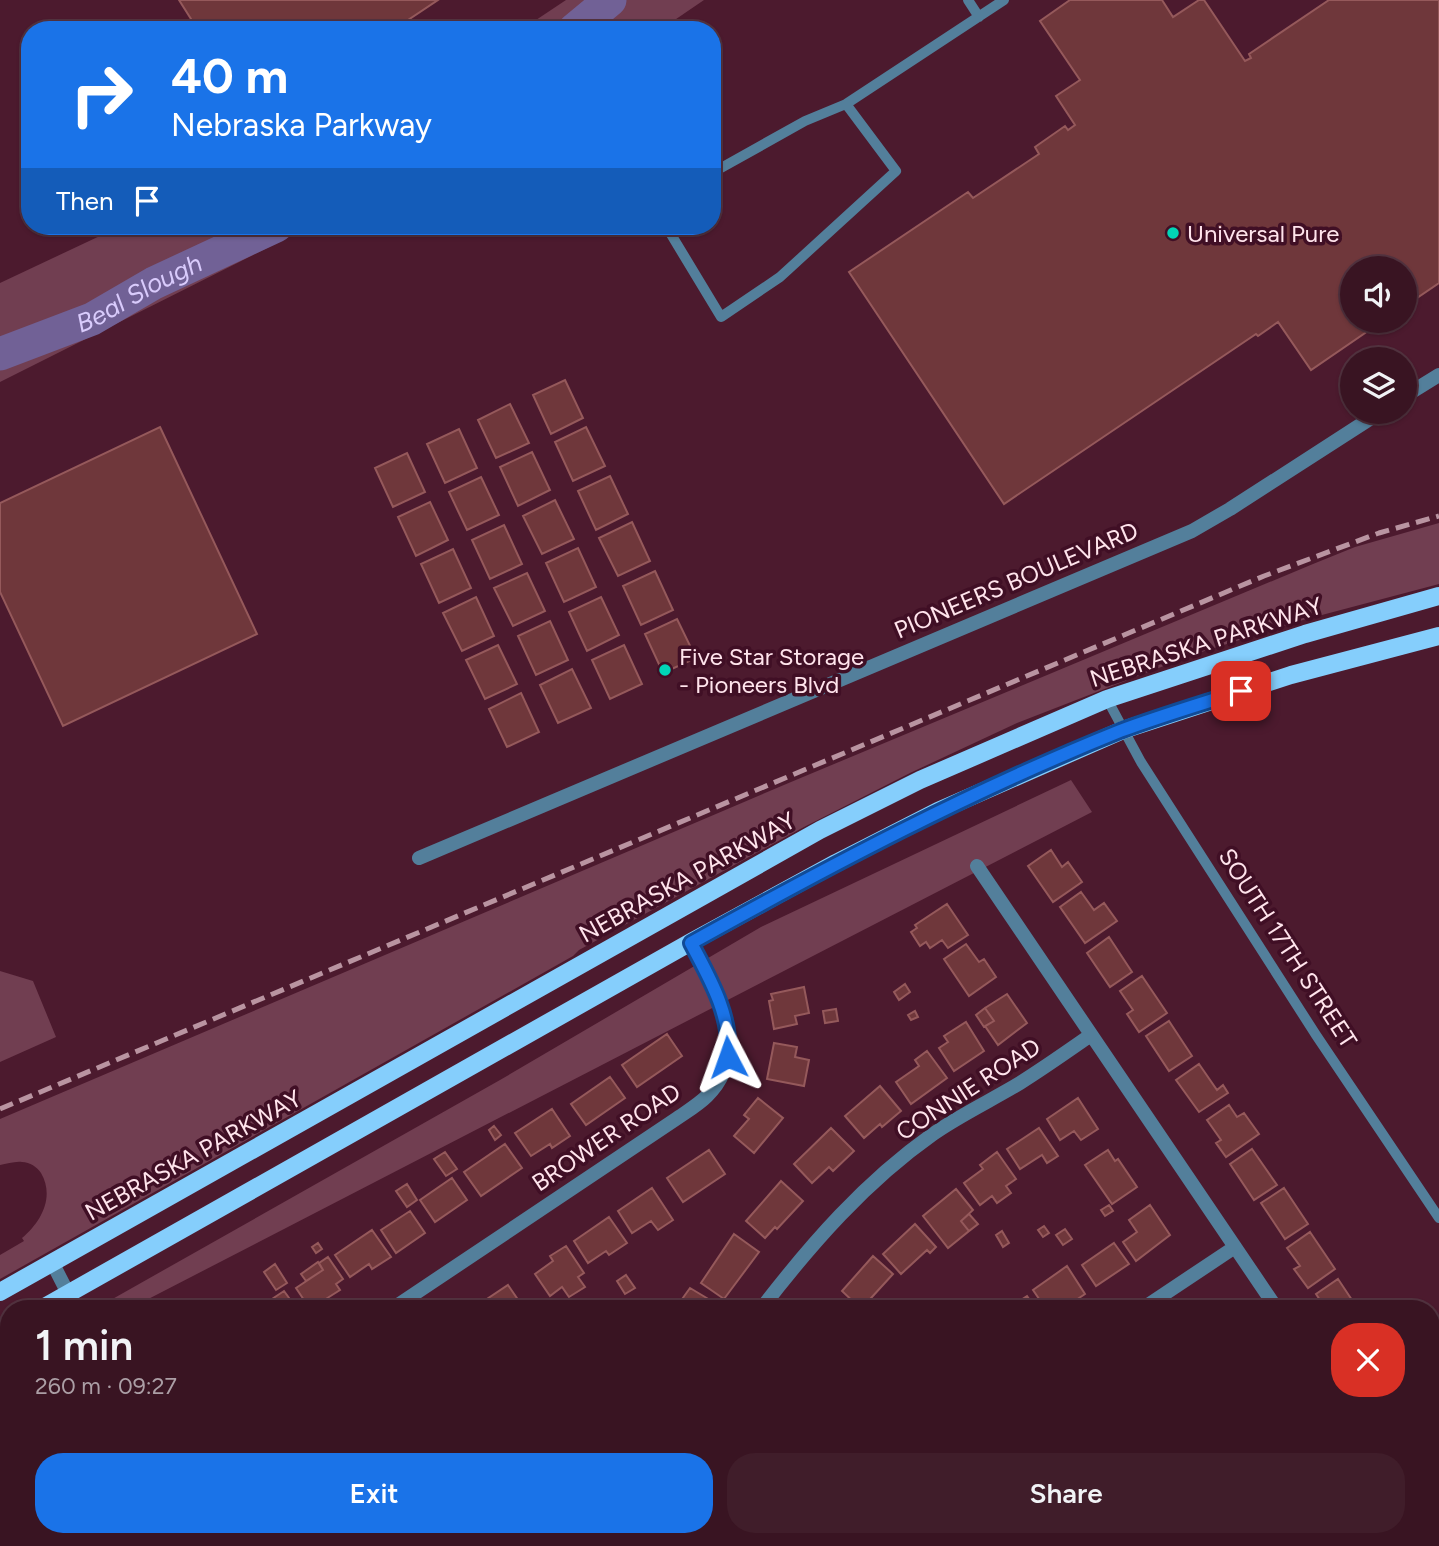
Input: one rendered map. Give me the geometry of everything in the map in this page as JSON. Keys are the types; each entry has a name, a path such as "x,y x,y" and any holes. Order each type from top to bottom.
{"main road":[{"name":"NEBRASKA PARKWAY","path":"0,1292 820,830 942,770 1107,699 1305,634 1439,596"},
{"path":"74,1300 691,943 927,817 1123,730 1291,675 1439,636"}],"street":[{"path":"1417,388 1439,374"},
{"name":"PIONEERS BOULEVARD","path":"419,858 1192,531 1362,424"},
{"path":"977,866 1270,1300"},
{"name":"BROWER ROAD","path":"418,1300 707,1097 716,1085 728,1057 727,1028 718,1000 691,943"},
{"name":"CONNIE ROAD","path":"768,1300 799,1259 831,1224 933,1133 1021,1082 1091,1035"},
{"path":"1156,1300 1235,1247"},
{"path":"52,1262 71,1300"}],"lane":[{"path":"968,0 979,17"},
{"path":"721,168 805,121 846,104 1004,0"},
{"path":"671,235 721,317 780,277 896,171 846,104"},
{"name":"SOUTH 17TH STREET","path":"1107,699 1140,762 1309,1025 1439,1218"}],"shaded area":[{"path":"566,0 704,0 673,21 534,21"},
{"path":"102,235 293,235 0,382 0,283"},
{"path":"1439,523 1439,584 1303,620 1192,655 1017,723 910,773 804,827 579,950 573,956 0,1279 0,1255 24,1241 22,1238 44,1209 47,1191 41,1173 33,1165 19,1162 0,1165 0,1119 791,782 1313,564 1355,547"},
{"path":"1071,780 1092,812 146,1300 111,1300 500,1080 761,927"},
{"path":"0,971 33,981 56,1037 0,1062"}],"building":[{"path":"179,0 438,0 406,21 192,21"},
{"name":"Universal Pure","path":"1070,0 1162,0 1173,17 1199,0 1204,0 1245,61 1251,58 1249,54 1329,0 1439,0 1439,283 1417,298 1417,256 1340,256 1340,333 1365,333 1345,347 1340,347 1340,350 1311,370 1278,322 1258,336 1256,334 1004,504 849,272 968,192 973,198 1039,154 1035,147 1065,126 1068,130 1075,125 1056,96 1080,80 1040,21"},
{"path":"565,380 583,418 551,434 533,395"},
{"path":"510,404 529,443 496,458 478,420"},
{"path":"160,427 257,634 63,726 0,592 0,503"},
{"path":"586,427 605,466 573,481 555,442"},
{"path":"459,429 477,468 445,483 427,444"},
{"path":"532,452 550,490 518,506 500,467"},
{"path":"407,453 425,492 393,507 375,468"},
{"path":"610,476 628,514 596,530 578,491"},
{"path":"481,477 499,515 467,530 449,492"},
{"path":"555,500 574,539 542,554 523,516"},
{"path":"430,502 448,540 416,556 398,517"},
{"path":"632,522 650,561 618,576 599,538"},
{"path":"504,525 522,564 490,579 472,540"},
{"path":"578,548 596,587 564,602 546,563"},
{"path":"453,549 471,588 439,603 421,564"},
{"path":"655,571 673,610 641,625 623,586"},
{"path":"527,573 545,611 513,626 494,588"},
{"path":"476,597 494,636 462,651 443,613"},
{"path":"601,597 619,635 587,651 569,612"},
{"path":"677,619 696,658 663,673 645,634"},
{"path":"550,621 568,660 536,675 518,636"},
{"path":"498,645 517,684 485,699 466,660"},
{"path":"624,645 642,684 610,699 592,660"},
{"path":"572,669 591,708 558,723 540,685"},
{"path":"521,693 539,732 507,747 489,709"},
{"path":"1051,850 1062,867 1068,862 1082,882 1053,902 1028,866"},
{"path":"1081,892 1094,910 1104,903 1117,921 1085,943 1060,907"},
{"path":"947,904 968,935 948,948 942,940 930,948 926,942 920,946 911,932 917,928 915,925"},
{"path":"1109,937 1132,972 1110,987 1087,953"},
{"path":"966,944 979,962 984,959 996,977 969,996 944,959"},
{"path":"1142,976 1167,1013 1139,1032 1127,1014 1133,1010 1120,991"},
{"path":"905,984 910,992 899,1000 894,992"},
{"path":"804,987 809,1013 795,1016 797,1024 774,1029 769,1001 773,1000 771,994"},
{"path":"1007,994 1027,1023 998,1045 985,1026 994,1021 985,1008"},
{"path":"985,1008 994,1021 984,1027 976,1015"},
{"path":"836,1009 838,1021 825,1023 823,1011"},
{"path":"915,1011 918,1017 911,1020 908,1015"},
{"path":"1169,1021 1192,1056 1169,1071 1146,1036"},
{"path":"966,1022 984,1051 954,1071 939,1048 948,1042 944,1036"},
{"path":"667,1034 682,1056 637,1087 622,1065"},
{"path":"774,1043 797,1047 795,1057 809,1060 804,1086 767,1079"},
{"path":"927,1051 947,1078 911,1104 896,1082 919,1066 915,1060"},
{"path":"1199,1064 1217,1090 1223,1085 1228,1093 1199,1112 1176,1080"},
{"path":"610,1077 625,1098 586,1125 571,1104"},
{"path":"880,1086 901,1111 864,1138 845,1116"},
{"path":"758,1098 783,1118 754,1153 734,1136 749,1119 744,1115"},
{"path":"1078,1098 1098,1129 1081,1140 1074,1131 1060,1140 1047,1119"},
{"path":"1229,1105 1237,1117 1244,1113 1259,1134 1226,1157 1216,1143 1221,1140 1207,1120"},
{"path":"552,1109 570,1136 552,1148 550,1144 531,1156 515,1133"},
{"path":"494,1126 501,1135 495,1140 489,1130"},
{"path":"831,1128 854,1151 833,1171 829,1167 812,1183 794,1164"},
{"path":"1039,1128 1058,1156 1047,1163 1042,1155 1020,1169 1007,1149"},
{"path":"505,1144 522,1168 481,1196 464,1172"},
{"path":"1252,1149 1277,1185 1254,1200 1230,1164"},
{"path":"709,1150 725,1174 683,1202 667,1178"},
{"path":"1108,1150 1115,1161 1118,1159 1137,1187 1112,1204 1085,1165"},
{"path":"445,1152 457,1169 446,1176 434,1159"},
{"path":"997,1152 1016,1179 1006,1186 1011,1193 997,1203 992,1196 980,1205 964,1183 983,1169 980,1165"},
{"path":"452,1178 467,1200 435,1222 420,1200"},
{"path":"781,1181 803,1201 765,1238 746,1221"},
{"path":"407,1184 417,1200 407,1207 396,1191"},
{"path":"652,1188 673,1220 658,1230 651,1221 632,1233 618,1211"},
{"path":"1284,1188 1308,1224 1285,1239 1261,1203"},
{"path":"956,1189 973,1210 961,1221 969,1231 948,1248 923,1216"},
{"path":"1109,1205 1113,1211 1105,1216 1101,1210"},
{"path":"1150,1205 1170,1235 1136,1261 1123,1242 1137,1232 1129,1220"},
{"path":"410,1211 425,1233 396,1253 381,1230"},
{"path":"969,1214 978,1224 969,1231 961,1221"},
{"path":"609,1217 627,1243 609,1255 606,1251 588,1263 574,1241"},
{"path":"915,1224 936,1247 930,1253 927,1250 901,1274 883,1254"},
{"path":"1044,1226 1049,1233 1043,1237 1038,1230"},
{"path":"1065,1229 1072,1239 1063,1245 1056,1235"},
{"path":"372,1230 391,1257 372,1269 369,1264 350,1277 335,1255"},
{"path":"1002,1231 1009,1243 1003,1247 996,1235"},
{"path":"1310,1232 1335,1269 1308,1288 1294,1269 1300,1266 1287,1248"},
{"path":"734,1234 759,1252 724,1299 701,1283"},
{"path":"318,1243 322,1249 316,1253 312,1247"},
{"path":"1114,1243 1129,1264 1096,1286 1082,1265"},
{"path":"566,1246 584,1273 578,1277 585,1287 569,1297 562,1287 550,1296 535,1274 553,1261 550,1256"},
{"path":"873,1256 893,1274 869,1300 852,1300 842,1291"},
{"path":"328,1257 343,1279 336,1284 340,1290 324,1300 304,1300 296,1288 323,1270 319,1263"},
{"path":"318,1262 323,1270 306,1281 301,1274"},
{"path":"275,1264 287,1283 276,1290 264,1272"},
{"path":"1067,1266 1085,1294 1076,1300 1040,1300 1033,1290"},
{"path":"626,1275 635,1288 625,1294 617,1281"},
{"path":"1338,1279 1352,1300 1320,1300 1316,1294"},
{"path":"508,1285 518,1300 486,1300"},
{"path":"690,1288 710,1300 681,1300"},
{"path":"284,1291 290,1300 270,1300"}],"waterway":[{"name":"Beal Slough","path":"585,21 610,0"},
{"name":"Beal Slough","path":"0,354 92,319 154,283 257,235"}],"railway":[{"path":"0,1109 1264,576 1379,533 1439,516"}],"place":[{"name":"Universal Pure","path":"1173,233"},
{"name":"Five Star Storage - Pioneers Blvd","path":"665,670"}],"route":[{"path":"728,1057 729,1043 723,1013 691,943 836,863 938,811 1123,730 1241,691"}]}
